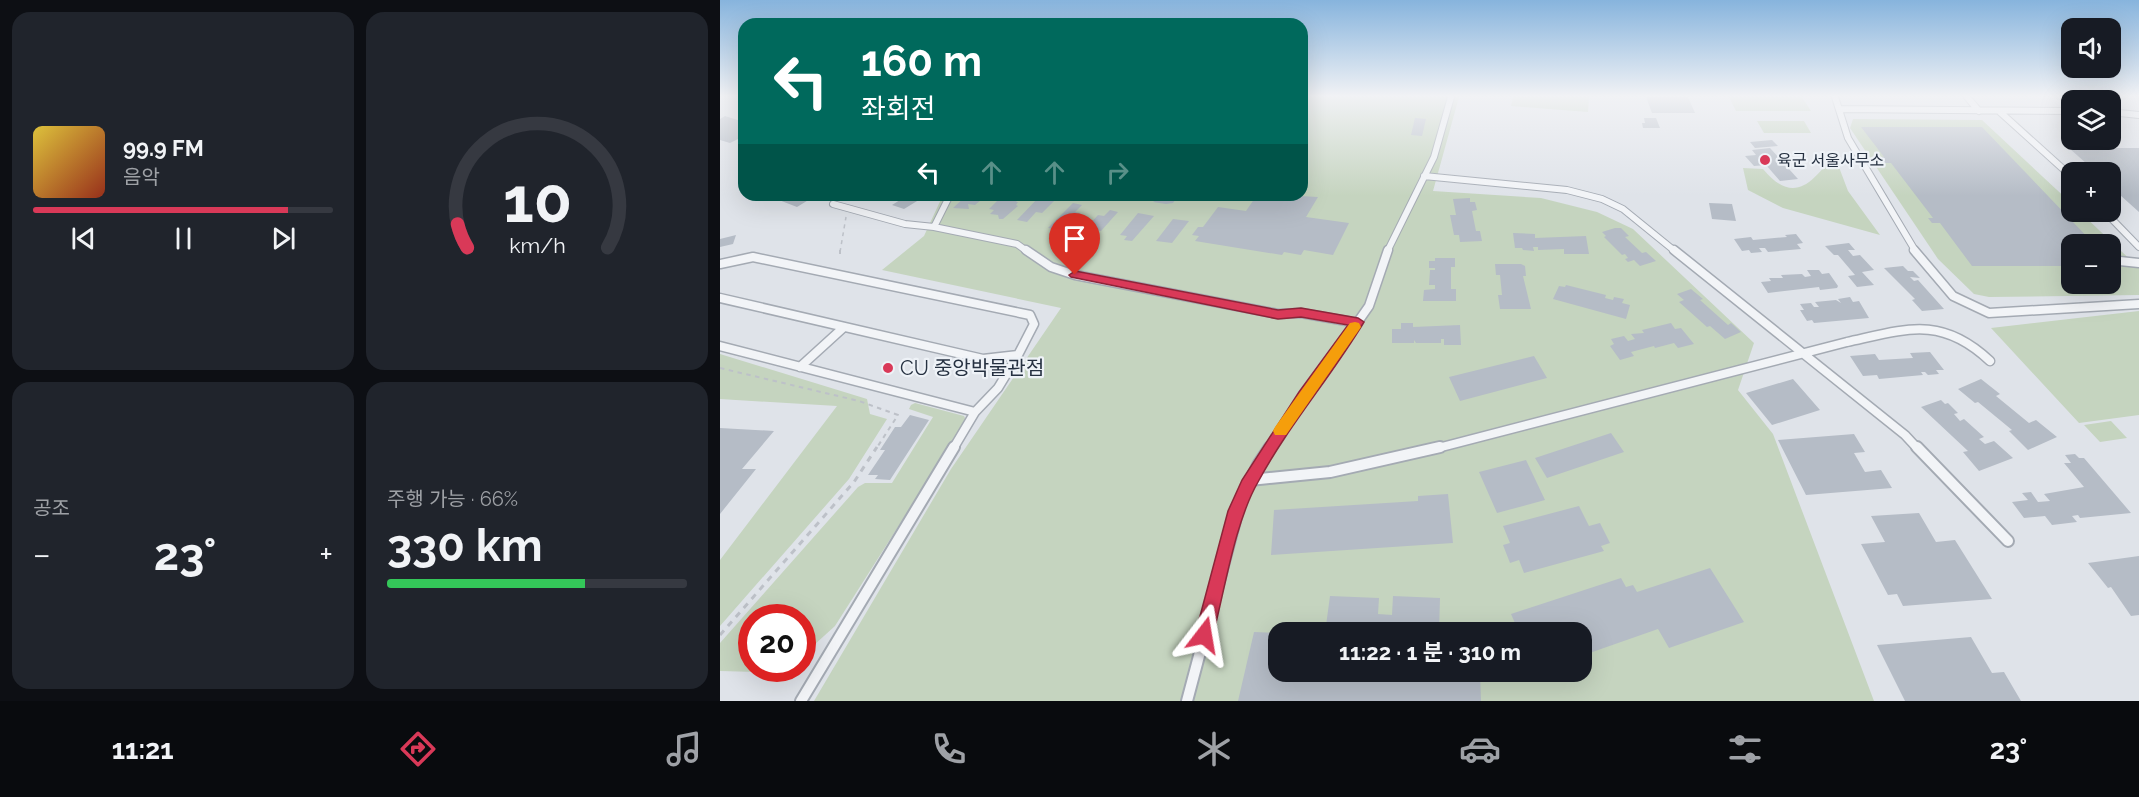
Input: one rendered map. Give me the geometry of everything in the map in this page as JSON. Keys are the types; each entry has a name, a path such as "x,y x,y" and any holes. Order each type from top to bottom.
{"lane":[{"path":"1187,701 1236,511 1250,480 1304,396 1369,306 1388,249 1434,157 1442,130"},
{"path":"1845,130 1909,244 1953,296 1989,313 2139,304"},
{"path":"2020,130 2061,167"},
{"path":"1424,176 1566,190 1602,199 1633,216 1905,435 2008,541"},
{"path":"934,227 947,201"},
{"path":"833,204 904,224 934,227 1017,244 1051,267 1075,275 1278,314 1301,313 1358,322"},
{"path":"2115,222 2139,247"},
{"path":"720,264 753,257 1030,315 1034,324 998,388 975,412 801,701"},
{"path":"2121,261 2139,263"},
{"path":"720,298 983,359 1018,355"},
{"path":"800,367 844,327"},
{"path":"1250,480 1330,472 1385,461 1534,424 1612,401 1804,355 1847,342 1920,327 1951,335 1974,346 1990,361"},
{"path":"720,346 975,412"}],"path":[{"path":"840,254 843,226 850,209"},
{"path":"720,368 859,401 898,415 854,482 720,635"}],"green space":[{"path":"1308,130 1450,130 1433,191 1541,198 1597,212 1633,229 1754,343 1738,390 1773,434 1874,701 814,701 951,469 1061,308 882,270 924,236 940,201 1308,201"},
{"path":"1762,130 1809,130 1811,133 1764,133"},
{"path":"1851,130 1992,130 2061,194 2061,222 2091,222 2103,234 2061,234 2061,294 2121,294 2121,251 2139,268 2139,295 1989,297 1974,294 1938,259"},
{"path":"1834,154 1848,191 1880,235 1783,208 1748,190 1743,168 1763,169 1774,180 1793,188 1810,181"},
{"path":"2139,311 2139,415 2079,423 1991,328"},
{"path":"720,354 867,399 870,414 887,419 849,479 720,626 720,560 837,406 720,399"},
{"path":"915,403 964,416 966,420 835,626 816,643 816,604 754,604 858,487 865,483 892,483 933,417 909,409"},
{"path":"2111,421 2127,438 2100,442 2084,425"},
{"path":"738,623 738,671 720,671 720,643"}],"building":[{"path":"720,130 738,130 738,139 730,143 720,140"},
{"path":"1412,130 1423,130 1422,136 1411,135"},
{"path":"1863,130 1985,130 2061,210 2061,222 2073,222 2084,234 2061,234 2061,266 1972,266 1940,223 1932,223 1928,218 1933,218 1891,163 1883,163 1879,157 1884,157"},
{"path":"1772,140 1778,146 1755,148 1750,142"},
{"name":"육군 서울사무소","path":"1770,148 1798,179 1780,181 1766,165 1754,166 1745,156 1756,155 1752,150"},
{"path":"2139,148 2139,212 2121,196 2121,162 2085,162 2071,150"},
{"path":"1308,196 1318,197 1306,217 1349,223 1333,255 1304,250 1301,255 1284,252 1282,255 1195,241 1199,236 1192,235 1198,227 1203,227 1218,207 1246,211 1253,201 1308,201"},
{"path":"1470,198 1470,202 1475,202 1477,210 1472,211 1476,231 1480,231 1482,241 1460,242 1459,235 1454,235 1450,215 1456,215 1453,199"},
{"path":"782,201 807,201 797,207"},
{"path":"898,201 917,201 904,209 892,205"},
{"path":"961,201 980,201 975,205 968,204 969,209 953,208"},
{"path":"997,201 1018,202 1016,205 1018,206 1003,219 999,219 998,215 990,214 994,210 989,209"},
{"path":"1035,201 1054,201 1042,213 1036,212 1027,222 1017,220"},
{"path":"1155,201 1174,201 1166,204 1153,202"},
{"path":"1073,203 1082,205 1075,212 1080,213 1068,225 1057,229 1048,228"},
{"path":"1709,203 1732,204 1736,221 1712,219"},
{"path":"1110,210 1118,212 1101,231 1086,228 1098,215 1104,216"},
{"path":"1138,213 1154,216 1132,241 1124,240 1127,236 1120,235"},
{"path":"1173,219 1189,221 1172,243 1156,241"},
{"path":"1621,228 1629,236 1625,237 1642,253 1646,252 1656,261 1640,266 1634,260 1628,262 1625,254 1622,255 1602,232"},
{"path":"1513,233 1535,234 1535,238 1586,236 1589,254 1564,254 1564,249 1538,250 1538,247 1533,247 1534,251 1515,248"},
{"path":"1796,234 1803,243 1797,244 1801,249 1768,252 1765,248 1759,248 1762,252 1751,253 1749,250 1742,251 1734,239 1751,237 1753,240"},
{"path":"736,235 733,244 720,247 720,239"},
{"path":"1849,243 1855,250 1848,250 1853,256 1860,255 1874,270 1862,272 1874,285 1857,287 1848,276 1855,275 1838,255 1834,255 1825,246"},
{"path":"1435,258 1455,258 1455,267 1451,267 1451,289 1456,289 1456,301 1423,301 1424,290 1435,289 1435,285 1429,285 1430,270 1435,270 1435,268 1429,268 1429,261 1435,261"},
{"path":"1495,264 1525,266 1526,276 1523,276 1531,309 1500,309 1498,295 1502,295 1500,275 1496,275"},
{"path":"1903,266 1920,278 1910,277 1914,281 1918,280 1944,309 1922,311 1912,300 1915,299 1884,268"},
{"path":"1807,270 1819,270 1822,274 1829,273 1838,286 1837,288 1820,290 1819,287 1768,293 1761,282 1771,281 1769,278 1783,278 1781,275 1811,276"},
{"path":"1566,285 1606,295 1605,298 1613,300 1614,297 1624,299 1622,303 1630,305 1626,319 1553,299 1559,286 1565,287"},
{"path":"1691,289 1728,325 1731,323 1741,332 1725,339 1710,326 1707,327 1679,302 1684,300 1677,294"},
{"path":"1850,297 1853,302 1859,301 1869,318 1814,323 1812,320 1807,321 1800,310 1804,310 1800,304 1811,303 1814,307 1819,307 1815,302 1836,300 1841,303 1838,299"},
{"path":"1401,323 1413,323 1413,327 1460,325 1461,345 1444,345 1444,339 1441,339 1441,343 1416,343 1414,340 1414,343 1392,343 1392,329 1401,329"},
{"path":"1671,323 1675,329 1681,328 1694,344 1678,348 1674,343 1655,348 1654,346 1631,352 1634,356 1620,360 1610,346 1614,344 1611,339 1624,336 1628,341 1635,339 1631,334 1644,333 1642,330"},
{"path":"1930,352 1944,370 1936,370 1939,374 1928,375 1921,372 1923,375 1879,379 1877,375 1863,376 1850,356 1875,354 1879,360 1913,358 1910,353"},
{"path":"1534,356 1547,378 1460,401 1449,377"},
{"path":"1793,379 1820,410 1772,425 1746,393"},
{"path":"1981,379 2000,394 1996,396 2029,423 2036,420 2057,437 2028,450 2009,431 2012,430 1958,389"},
{"path":"1941,400 1945,404 1948,403 1958,413 1954,414 1960,421 1964,419 1984,437 1979,439 1985,444 1994,441 2013,458 1979,471 1963,452 1968,451 1921,407"},
{"path":"910,415 929,420 890,480 875,479 878,475 868,475 885,450 880,450 895,427 901,427"},
{"path":"720,428 774,431 742,469 756,469 720,514"},
{"path":"1611,433 1624,452 1547,478 1535,458"},
{"path":"1854,434 1865,452 1854,453 1865,472 1881,470 1892,488 1806,495 1778,440"},
{"path":"2075,454 2079,458 2084,458 2131,513 2080,518 2078,515 2072,516 2077,522 2052,525 2045,516 2024,518 2012,502 2028,500 2022,493 2031,492 2038,502 2050,501 2044,494 2084,487 2064,463 2071,463 2065,455"},
{"path":"1526,460 1545,500 1497,513 1479,472"},
{"path":"1448,494 1453,543 1271,555 1274,510 1418,501 1418,496"},
{"path":"1579,506 1589,526 1600,523 1610,543 1601,546 1604,551 1524,573 1519,560 1510,563 1503,545 1510,543 1503,526"},
{"path":"1919,513 1936,542 1955,540 1992,599 1903,606 1897,594 1888,595 1861,544 1885,542 1871,516"},
{"path":"2139,556 2139,615 2131,616 2111,587 2108,588 2088,563"},
{"path":"1710,568 1744,622 1669,648 1658,629 1592,652 1592,622 1514,622 1511,614 1621,578 1626,587 1633,585 1637,592"},
{"path":"1330,596 1379,598 1378,614 1392,615 1393,596 1440,598 1439,622 1326,622"},
{"path":"1254,632 1268,633 1268,682 1480,682 1481,701 1238,701"},
{"path":"1971,637 1992,673 2004,672 2021,701 1905,701 1877,645"}],"slow traffic":[{"path":"1281,431 1355,327"}],"place":[{"name":"육군 서울사무소","path":"1765,160"},
{"name":"CU 중앙박물관점","path":"888,368"}],"route":[{"path":"1075,275 1278,314 1301,313 1358,322 1304,396 1250,480 1236,511 1204,635"}]}
